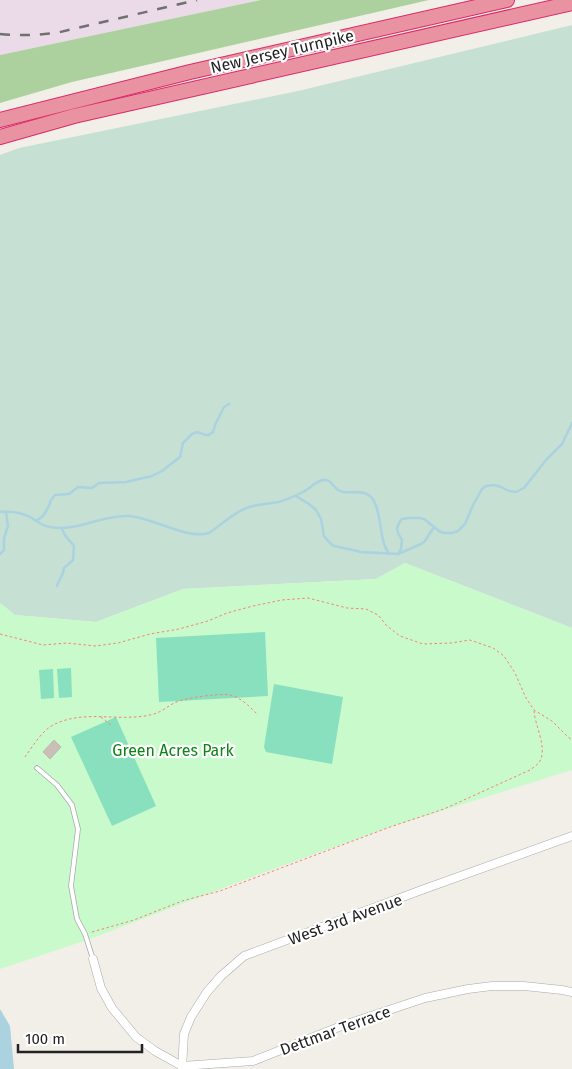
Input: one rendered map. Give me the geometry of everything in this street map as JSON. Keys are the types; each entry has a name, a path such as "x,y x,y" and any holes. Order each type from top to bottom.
{"highway":[{"name":"New Jersey Turnpike","path":"0,120 190,72 507,0"},
{"name":"New Jersey Turnpike","path":"0,137 74,116 572,3"}],"street":[{"name":"West 3rd Avenue","path":"182,1068 184,1034 191,1016 207,992 221,976 244,956 572,836"},
{"path":"93,959 101,988 112,1008 136,1037 182,1068"},
{"name":"Dettmar Terrace","path":"182,1068 253,1061 344,1024 425,998 468,989 492,986 524,986 572,992"}],"lane":[{"path":"37,768 57,785 72,805 78,829 71,886 77,919 85,934 93,959"}],"path":[{"path":"0,634 43,645 95,646 118,643 150,634 179,629 253,606 282,600 308,598 347,608 366,609 378,615 387,626 400,636 423,644 451,644 470,640 492,648 504,656 534,710 542,758 538,765 530,770 444,809 390,827 220,891 182,901 134,920 85,934"},
{"path":"25,757 48,727 71,718 155,714 187,698 230,695 246,703 258,715"},
{"path":"534,710 552,720 572,740"},
{"path":"100,716 112,726"}],"shaded area":[{"path":"0,0 261,0 0,55"}],"green space":[{"path":"261,0 429,0 72,82 0,103 0,55"},
{"path":"572,25 572,628 405,563 376,579 183,589 96,622 15,615 0,603 0,155 19,148 298,91"},
{"name":"Green Acres Park","path":"405,563 572,628 572,770 390,827 90,939 0,969 0,603 15,615 96,622 183,589 376,579"},
{"path":"265,632 268,696 159,702 156,638"},
{"path":"71,668 72,697 59,698 57,669"},
{"path":"53,669 54,698 41,699 39,670"},
{"path":"274,684 343,697 332,764 266,752 264,747"},
{"path":"116,717 156,806 112,826 71,737"}],"water":[{"path":"0,1009 10,1026 14,1069 0,1069"}],"building":[{"path":"54,740 61,747 50,759 43,752"}],"waterway":[{"path":"36,521 43,516 55,495 69,494 78,487 92,488 99,483 126,482 152,476 162,471 180,457 183,443 192,434 197,432 209,435 213,432 224,407 229,404"},
{"path":"398,554 401,549 402,540 397,528 402,519 424,519 444,533 458,531 465,524 473,505 482,489 486,486 494,485 516,492 524,488 546,460 562,444 572,423"},
{"path":"0,512 19,513 30,517 44,526 60,528 118,516 138,517 180,531 200,534 209,533 244,509 285,500 306,491 320,481 326,480 331,482 340,491 361,492 370,496 376,505 384,544 389,554"},
{"path":"296,496 316,510 321,519 324,536 334,546 361,552 398,554 421,544 434,527"},
{"path":"0,554 4,550 4,538 8,526 6,512"},
{"path":"57,586 64,568 73,560 74,546 65,536 62,528"}],"railway":[{"path":"0,34 56,33 197,0"}]}
